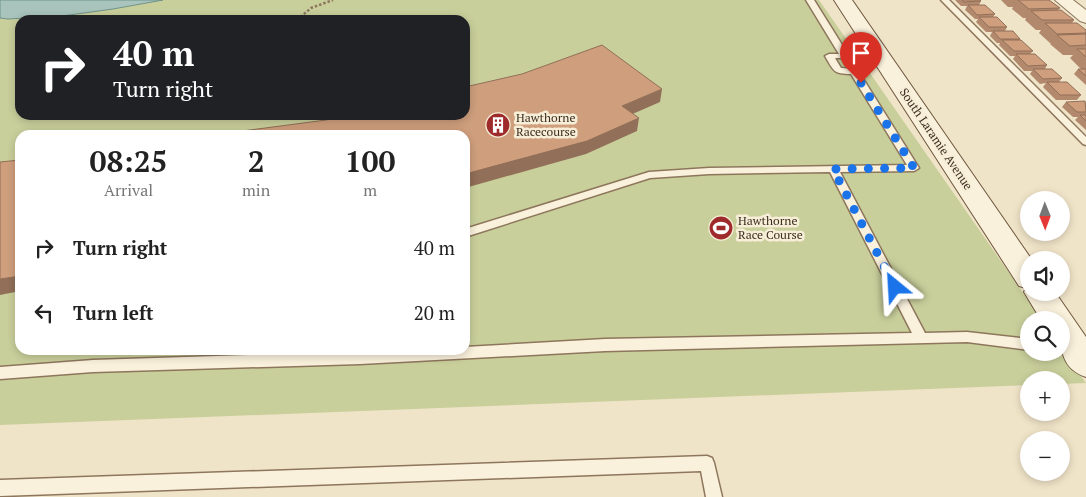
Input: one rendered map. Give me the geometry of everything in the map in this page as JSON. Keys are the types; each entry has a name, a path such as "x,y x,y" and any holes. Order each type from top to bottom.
{"main road":[{"name":"South Laramie Avenue","path":"843,0 1020,265"},
{"path":"1070,344 1076,356"}],"street":[{"path":"1063,0 1086,18"}],"lane":[{"path":"470,231 649,174 709,171 914,168 854,71 838,71 829,56 845,56 810,0"},
{"path":"945,0 1086,142"},
{"path":"833,169 922,337"},
{"path":"470,351 605,345 922,337 967,337 1020,344"},
{"path":"0,373 94,366 360,358 398,355"},
{"path":"0,488 707,463 714,497"}],"path":[{"path":"303,15 312,8 332,0"}],"green space":[{"name":"Hawthorne Race Course","path":"0,0 819,0 1020,288 1020,301 1029,301 1036,311 1020,311 1020,361 1070,361 1086,383 1070,384 1070,371 1020,371 1020,385 0,425"}],"water":[{"path":"0,0 163,0 69,15 15,15 15,19 0,18"}],"building":[{"path":"962,0 980,0 981,1 964,2"},
{"path":"1018,0 1049,0 1060,8 1029,9"},
{"path":"968,5 985,5 995,14 977,15"},
{"path":"1061,10 1074,20 1042,20 1031,11"},
{"path":"979,17 997,17 1007,27 989,27"},
{"path":"1045,23 1077,23 1086,30 1086,33 1057,34"},
{"path":"993,31 1013,31 1020,39 1000,39"},
{"path":"1086,34 1086,45 1070,46 1057,35"},
{"path":"1002,40 1021,40 1033,51 1014,51"},
{"name":"Hawthorne Racecourse","path":"602,45 662,89 622,106 639,118 587,141 470,173 470,130 250,130 326,120 470,120 470,86 522,74"},
{"path":"1077,49 1086,49 1086,57"},
{"path":"1016,54 1035,54 1047,65 1028,66"},
{"path":"1033,69 1052,69 1062,78 1043,79"},
{"path":"1078,69 1086,69 1086,76"},
{"path":"1047,82 1067,82 1081,95 1060,95"},
{"path":"1085,101 1086,112 1077,112 1066,102"},
{"path":"1080,115 1086,115 1086,121"},
{"path":"15,160 15,277 0,279 0,162"}],"place":[{"name":"Hawthorne Racecourse","path":"498,125"},
{"name":"Hawthorne Race Course","path":"721,228"}],"route":[{"path":"861,83 914,168 833,169 895,287"}]}
